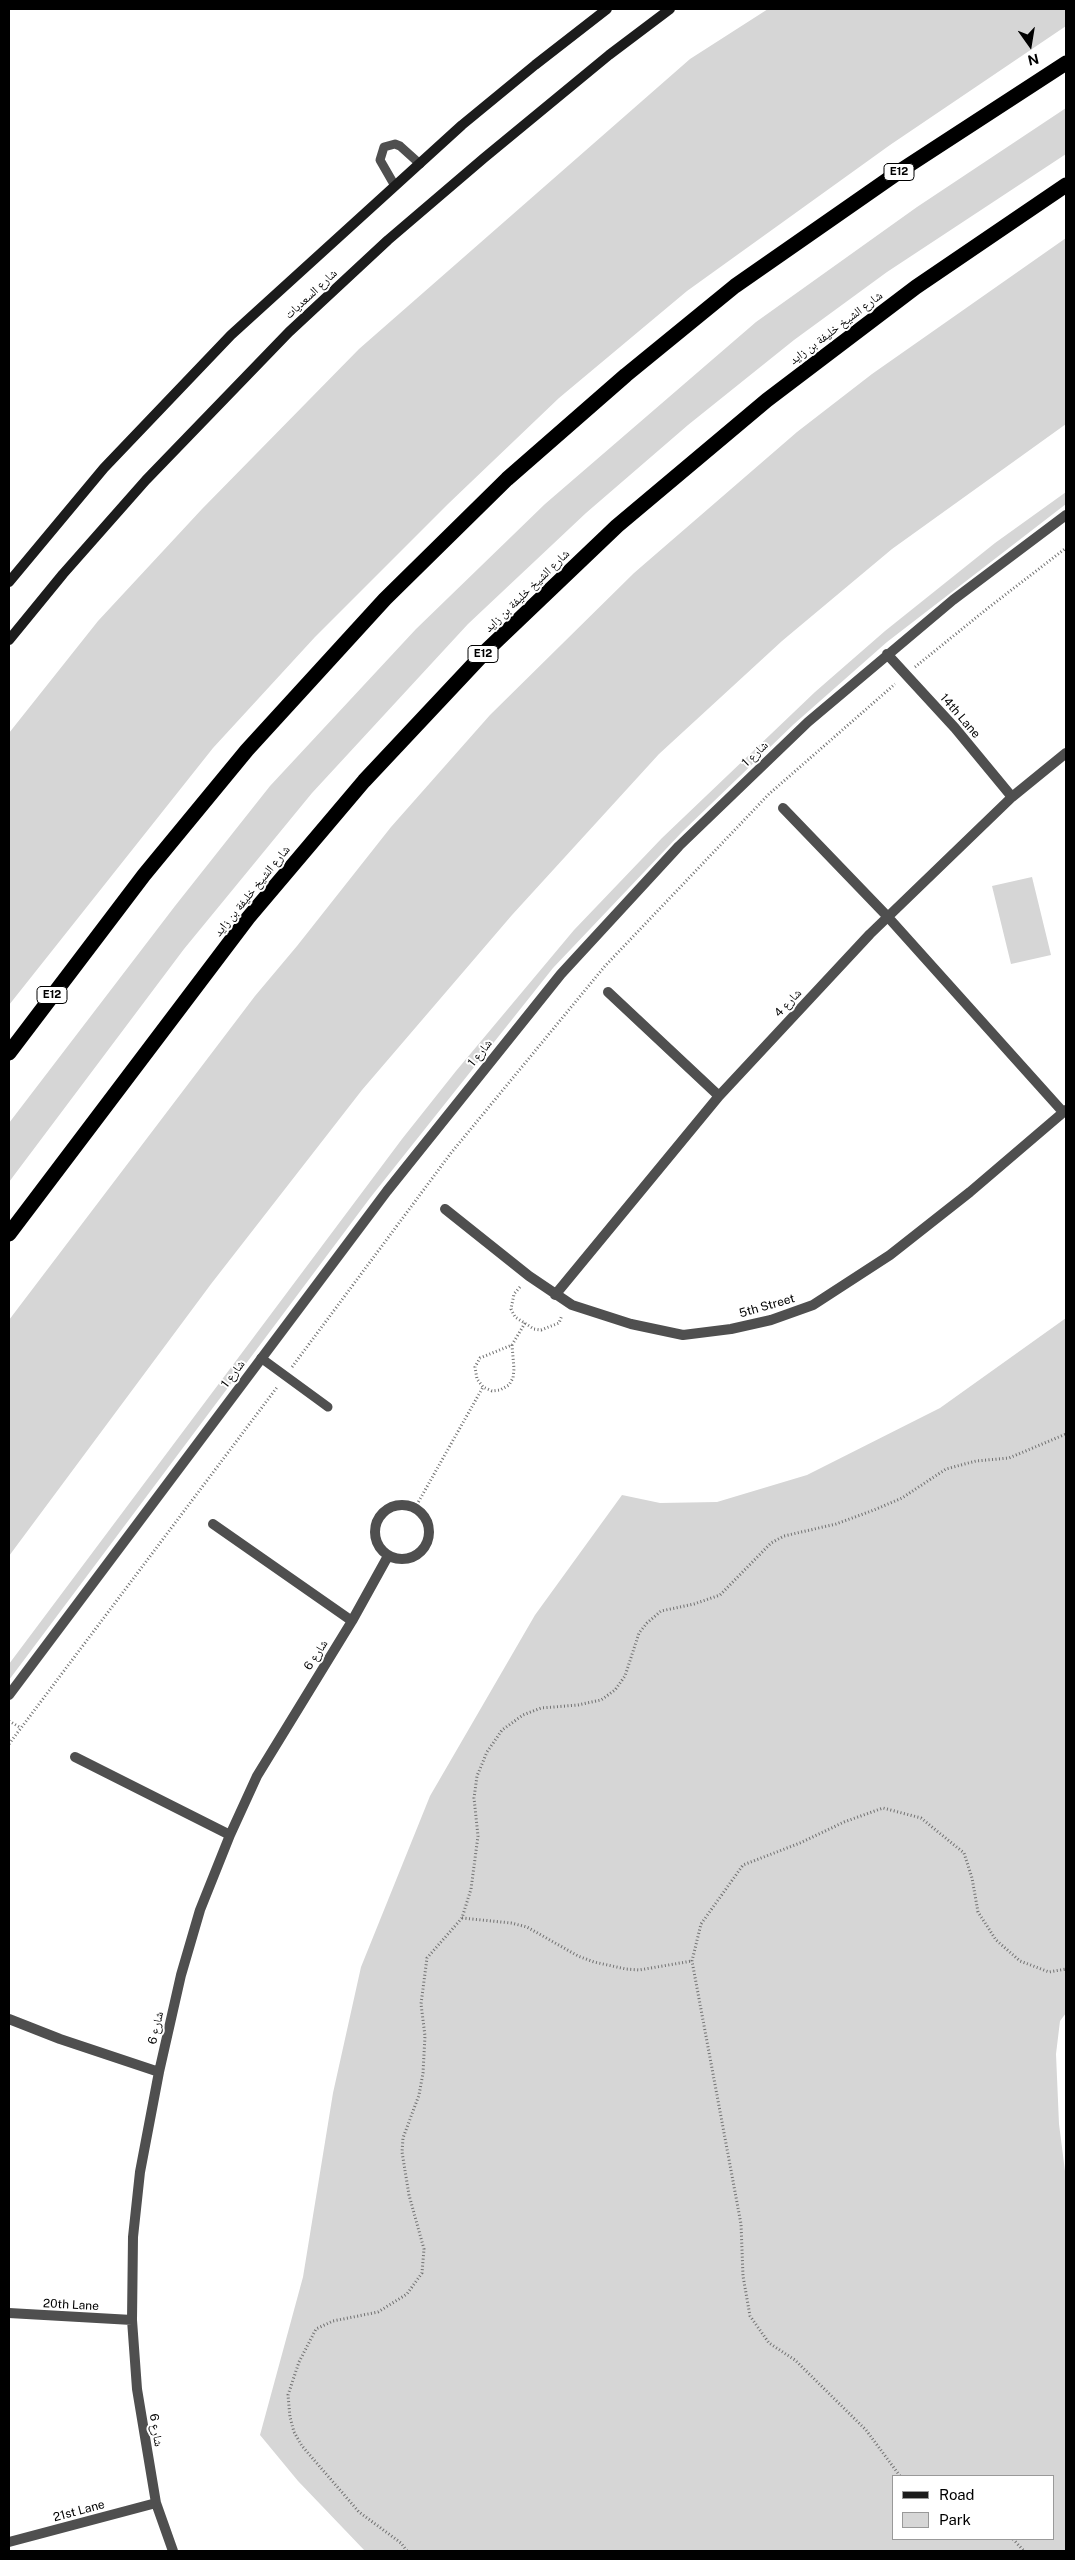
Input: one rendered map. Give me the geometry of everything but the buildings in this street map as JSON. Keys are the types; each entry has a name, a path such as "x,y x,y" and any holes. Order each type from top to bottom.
{"highway":[{"name":"E12","path":"9,1053 144,875 253,742 384,599 507,479 619,381 735,286 903,170 1066,63"},
{"name":"شارع الشيخ خليفة بن زايد","path":"9,1234 254,910 364,781 487,650 617,526 767,400 916,287 1066,185"}],"street":[{"name":"شارع السعديات","path":"9,582 104,468 179,388 293,276 535,64 607,9"},
{"name":"شارع السعديات","path":"9,640 63,574 139,488 289,332 388,240 484,158 608,55 670,9"},
{"name":"شارع 1","path":"9,1695 393,1183 561,974 679,846 808,722 953,600 1066,515"},
{"name":"14th Lane","path":"887,654 955,728 1012,797"},
{"name":"شارع 4","path":"556,1295 719,1096 887,916 1012,797 1066,753"},
{"path":"782,808 887,916 1065,1111"},
{"path":"608,992 719,1096"},
{"name":"5th Street","path":"445,1209 556,1295 572,1305 631,1324 683,1335 731,1329 780,1317 813,1305 890,1255 970,1192 1065,1111"},
{"path":"396,1506 415,1508 427,1520 429,1528 426,1545 414,1557 405,1559 388,1556 376,1542 375,1532 381,1515 396,1506"},
{"path":"213,1524 352,1621"},
{"name":"شارع 6","path":"173,2551 156,2503 137,2389 132,2320 133,2237 140,2172 159,2072 181,1975 200,1910 230,1835 257,1776 352,1621 388,1556"},
{"path":"75,1756 230,1835"},
{"path":"9,2019 60,2039 159,2072"},
{"name":"20th Lane","path":"9,2314 132,2320"},
{"name":"21st Lane","path":"9,2542 156,2503"}],"lane":[{"path":"395,186 380,160 384,147 395,144 400,146 420,164"},
{"path":"261,1358 328,1407"}],"path":[{"path":"9,1744 451,1153 605,966 769,794 906,675 1066,548"},
{"path":"524,1281 514,1294 511,1309 515,1316 534,1329 549,1328 559,1323 568,1308"},
{"path":"512,1345 480,1358 476,1367 477,1380 483,1387 500,1390 508,1385 513,1378 512,1345 525,1323"},
{"path":"415,1508 483,1387"},
{"path":"407,2551 401,2543 359,2512 302,2446 290,2417 288,2395 299,2362 316,2329 333,2322 378,2312 407,2294 422,2273 424,2249 409,2194 402,2152 402,2138 419,2095 423,2073 425,2036 421,2004 427,1958 462,1918 471,1889 477,1856 478,1836 474,1798 476,1776 488,1752 502,1730 523,1715 541,1708 578,1705 601,1700 614,1690 625,1676 639,1633 647,1623 661,1611 694,1604 720,1595 729,1588 771,1543 784,1536 836,1524 874,1510 902,1498 946,1469 976,1461 1009,1458 1066,1434"},
{"path":"9,1721 21,1728"},
{"path":"899,2475 866,2430 795,2360 769,2343 750,2316 743,2276 741,2224 692,1961 701,1924 743,1865 800,1843 844,1822 883,1808 921,1818 964,1853 972,1878 978,1912 996,1940 1020,1961 1050,1972 1066,1969"},
{"path":"462,1918 511,1923 527,1927 578,1956 594,1962 626,1969 639,1970 692,1961"},
{"path":"1014,2540 1024,2551"}],"green space":[{"path":"768,9 1066,9 1066,26 890,145 687,291 559,398 448,504 315,637 213,748 9,1005 9,733 98,621 202,509 359,349 690,59"},
{"path":"1066,108 1066,154 887,272 794,340 688,425 586,513 468,624 312,793 184,949 9,1182 9,1123 175,906 270,786 416,629 545,504 756,322 917,207"},
{"path":"1066,238 1066,424 892,549 782,641 659,754 512,915 362,1090 211,1284 9,1556 9,1320 255,996 391,827 490,715 634,573 797,432 872,374"},
{"path":"1066,492 1066,504 887,642 794,724 683,831 553,968 370,1198 9,1680 9,1664 402,1139 456,1071 574,930 662,838 815,692 885,631 995,543"},
{"path":"1032,877 1051,955 1011,964 992,886"},
{"path":"1066,1318 1066,2013 1060,2021 1056,2054 1059,2124 1066,2179 1066,2551 365,2551 298,2481 260,2435 303,2277 333,2093 361,1967 430,1796 535,1615 622,1495 660,1503 717,1502 807,1475 940,1408"}]}
